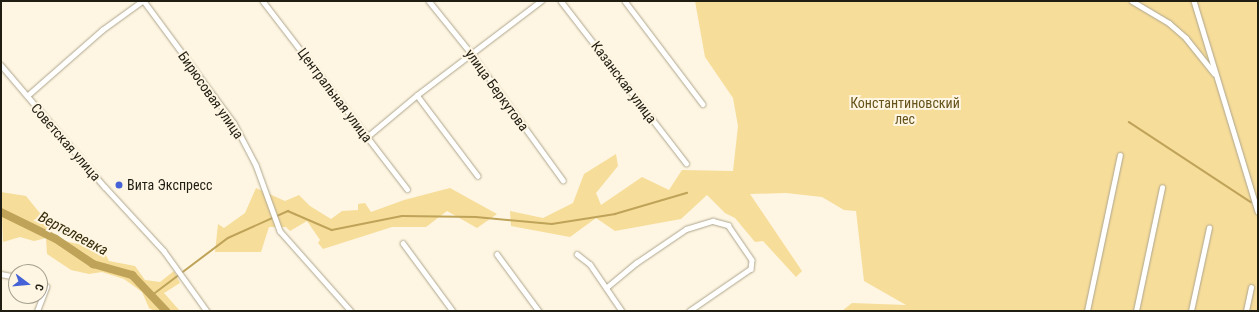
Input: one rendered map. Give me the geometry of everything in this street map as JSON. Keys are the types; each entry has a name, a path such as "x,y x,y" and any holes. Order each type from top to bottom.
{"street":[{"path":"27,96 102,30 143,1"},
{"name":"Бирюсовая улица","path":"143,1 234,123 256,165 280,231 351,311"},
{"name":"Центральная улица","path":"263,1 407,189"},
{"name":"улица Беркутова","path":"429,1 471,53 563,180"},
{"path":"367,137 417,95 541,1"},
{"name":"Казанская улица","path":"562,1 686,163"},
{"path":"625,1 703,104"},
{"path":"1132,1 1169,23 1186,38 1217,76"},
{"path":"1194,1 1258,212"},
{"name":"Советская улица","path":"1,65 164,252 207,311"},
{"path":"417,95 478,176"},
{"path":"1087,311 1120,155"},
{"path":"1136,311 1162,188"},
{"path":"606,288 667,240 686,229 713,221 728,225 752,260 751,268 690,311"},
{"path":"1191,311 1209,228"},
{"path":"403,243 453,311"},
{"path":"498,254 539,311"},
{"path":"577,254 590,264 622,311"},
{"path":"1246,311 1251,288"}],"green space":[{"name":"Константиновский лес","path":"695,1 1258,1 1258,311 842,311 852,303 906,305 864,281 856,211 844,210 822,197 786,193 750,194 802,271 796,277 763,241 755,242 735,218 725,213 707,195 681,219 615,231 596,218 570,237 511,226 510,211 543,218 573,203 584,174 616,154 618,166 596,193 601,205 642,177 669,190 682,170 733,171 738,126 733,98 705,57"},
{"path":"256,188 285,201 299,195 310,206 331,219 342,211 358,210 358,204 365,203 371,212 404,200 450,188 497,214 477,228 447,211 426,227 392,227 323,249 318,243 320,240 307,221 290,231 286,227 269,227 261,252 215,252 218,224 224,228 245,213"},
{"path":"1,192 26,196 47,222 53,235 65,241 103,250 109,261 135,266 145,280 160,282 174,271 180,283 164,293 180,311 154,311 149,308 142,292 124,279 102,272 89,274 71,270 47,254 46,238 34,241 20,237 3,242"}],"waterway":[{"path":"1129,122 1251,202"},
{"path":"151,296 228,238 288,211 332,230 402,216 476,217 552,224 615,214 687,193"},
{"name":"Вертелеевка","path":"1,212 56,239 93,264 132,275 166,311"}],"place":[{"name":"Вита Экспресс","path":"119,185"}]}
